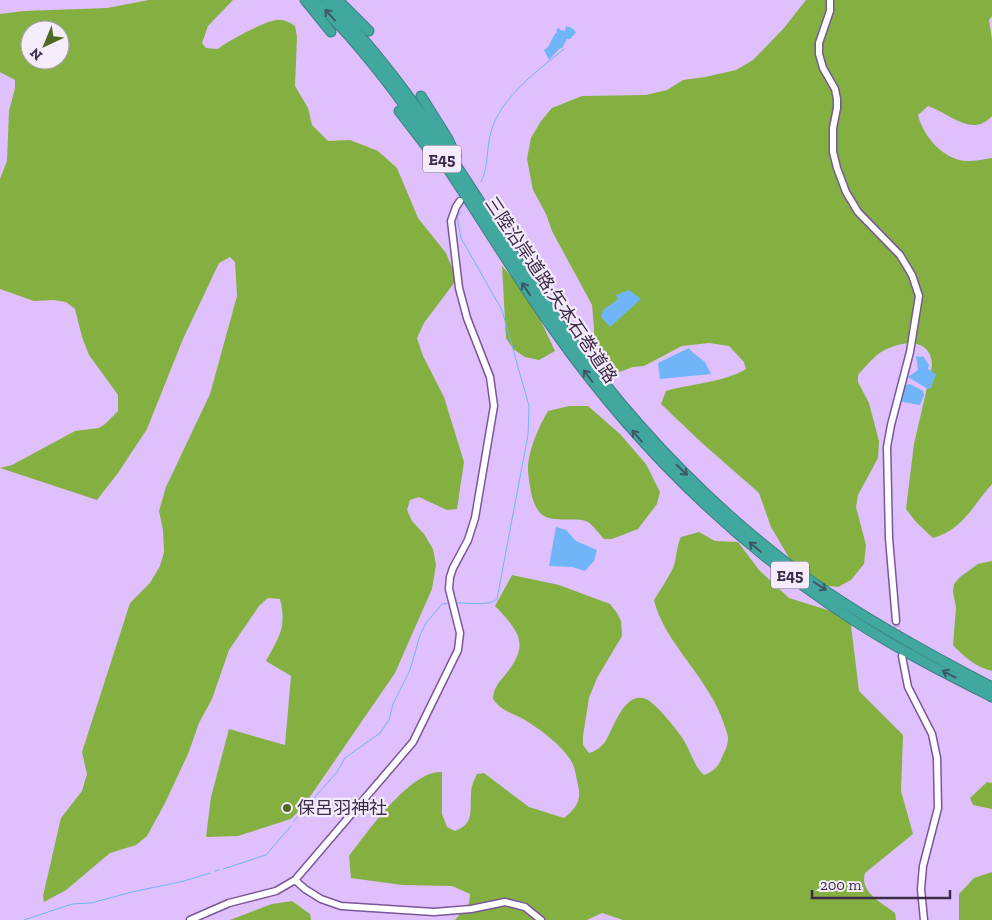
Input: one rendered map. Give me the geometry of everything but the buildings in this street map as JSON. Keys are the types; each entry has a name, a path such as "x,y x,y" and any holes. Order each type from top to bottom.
{"highway":[{"path":"305,0 331,32"},
{"name":"三陸沿岸道路;矢本石巻道路","path":"315,0 357,45 399,97 432,142 498,243 557,327 665,466 769,560 807,588 854,621 992,697"},
{"name":"三陸沿岸道路;矢本石巻道路","path":"327,0 364,41 399,85 467,180 557,327"},
{"path":"338,0 369,31"},
{"path":"421,96 448,139 467,180"},
{"path":"399,111 498,243"},
{"name":"三陸沿岸道路;矢本石巻道路","path":"622,412 702,490 775,553 812,581 914,645 992,687"}],"street":[{"path":"830,0 830,11 818,43 823,68 835,89 837,99 833,128 833,152 837,168 846,192 858,212 900,255 912,275 919,296 910,352 887,447 889,538 896,621"},
{"path":"190,920 229,903 276,891 295,880 413,742 458,650 460,633 449,589 450,577 468,540 475,518 494,406 490,376 467,318 459,288 451,221 460,201"},
{"path":"902,656 908,687 932,734 937,758 938,808 923,866 921,888 924,920"},
{"path":"295,880 305,890 321,899 341,906 434,912 471,909 505,902 525,906 541,920"}],"green space":[{"path":"149,0 233,0 208,26 202,43 206,48 218,49 246,32 276,20 286,21 295,26 297,37 295,86 308,108 312,125 328,141 350,140 378,151 397,168 418,218 446,253 457,279 424,323 417,338 423,356 444,397 464,462 457,509 447,510 419,497 410,500 407,510 412,521 424,534 433,549 436,565 432,589 395,673 305,804 291,819 238,836 206,837 211,797 229,729 285,745 291,676 266,661 278,638 283,618 280,599 268,598 259,606 229,650 212,699 199,723 188,754 147,836 136,845 110,853 66,890 44,902 43,896 61,818 82,791 87,774 82,752 130,603 150,583 160,566 164,552 163,530 159,511 166,487 210,394 237,296 235,262 230,257 219,263 183,339 147,429 118,473 97,500 0,468 12,465 75,431 99,428 118,411 118,395 89,355 75,309 66,302 54,300 34,301 0,289 0,179 7,161 9,111 15,88 15,80 0,72 0,14 24,11 107,8"},
{"path":"806,0 992,0 992,16 989,20 992,40 992,116 977,125 969,125 928,106 918,115 930,139 951,157 968,161 992,158 992,484 967,516 943,534 933,538 916,522 906,509 914,444 932,366 930,356 926,349 911,343 893,346 877,355 858,375 858,382 869,403 879,441 878,458 858,495 856,507 866,545 864,564 851,580 838,587 820,585 791,561 771,527 759,493 661,404 666,391 717,380 746,369 744,362 729,346 709,343 682,346 644,366 633,367 594,381 592,305 552,231 546,214 533,190 527,159 531,138 541,121 552,108 582,96 646,95 667,90 683,80 736,70 753,60 784,28"},
{"path":"502,266 529,296 555,351 539,360 525,357 513,349 506,338"},
{"path":"569,406 588,406 620,434 646,464 660,492 657,504 638,529 612,539 604,539 588,522 546,517 536,507 531,492 528,472 528,462 532,447 548,411"},
{"path":"699,532 715,541 738,542 759,570 789,598 850,617 859,691 903,735 901,791 913,834 865,873 864,880 868,891 895,913 896,920 623,920 602,913 587,920 455,920 469,903 470,894 452,886 402,885 351,878 349,856 403,791 430,774 442,772 442,814 447,827 455,831 465,825 470,816 472,789 477,774 484,773 529,807 564,818 577,803 579,790 576,775 572,762 566,753 544,733 504,709 493,699 495,689 518,655 519,639 516,631 495,606 512,575 559,585 610,604 621,621 622,636 597,678 589,698 583,745 589,753 603,744 626,705 638,698 650,701 666,717 683,739 697,767 704,775 715,768 721,760 727,743 728,736 724,724 709,692 667,631 659,616 654,600 673,568 681,537"},
{"path":"992,561 992,671 971,661 953,645 956,608 953,592 954,584 960,577 978,564"},
{"path":"987,782 992,783 992,809 973,805 970,798"},
{"path":"992,872 992,920 959,920 959,894 974,878"},
{"path":"292,901 310,914 311,920 230,920 272,904"}],"water":[{"path":"566,26 576,32 570,39 567,39 562,48 549,60 544,50 557,32 556,29 560,28 560,30 565,31"},
{"path":"629,290 641,299 610,327 601,317 603,310 618,299 616,295"},
{"path":"689,348 705,362 711,374 660,379 658,363"},
{"path":"916,356 923,356 929,365 928,369 936,374 931,388 928,389 908,377 918,370"},
{"path":"903,383 906,385 910,384 923,391 924,395 920,405 898,401"},
{"path":"556,527 566,530 576,541 597,550 594,561 585,571 572,567 549,566"}],"waterway":[{"path":"481,182 484,176 491,132 502,108 542,66 564,49"},
{"path":"455,603 483,604 497,599 528,435 529,406 502,310 461,238 457,217 461,212"},
{"path":"293,822 337,772 345,758 380,733 389,720 393,704 410,670 420,635 426,623 442,604 451,603"},
{"path":"223,869 266,855 291,826"},
{"path":"215,871 219,870"},
{"path":"24,920 72,904 91,903 210,873"}],"tunnel":[{"path":"896,621 899,638"}],"place":[{"name":"保呂羽神社","path":"287,808"}]}
